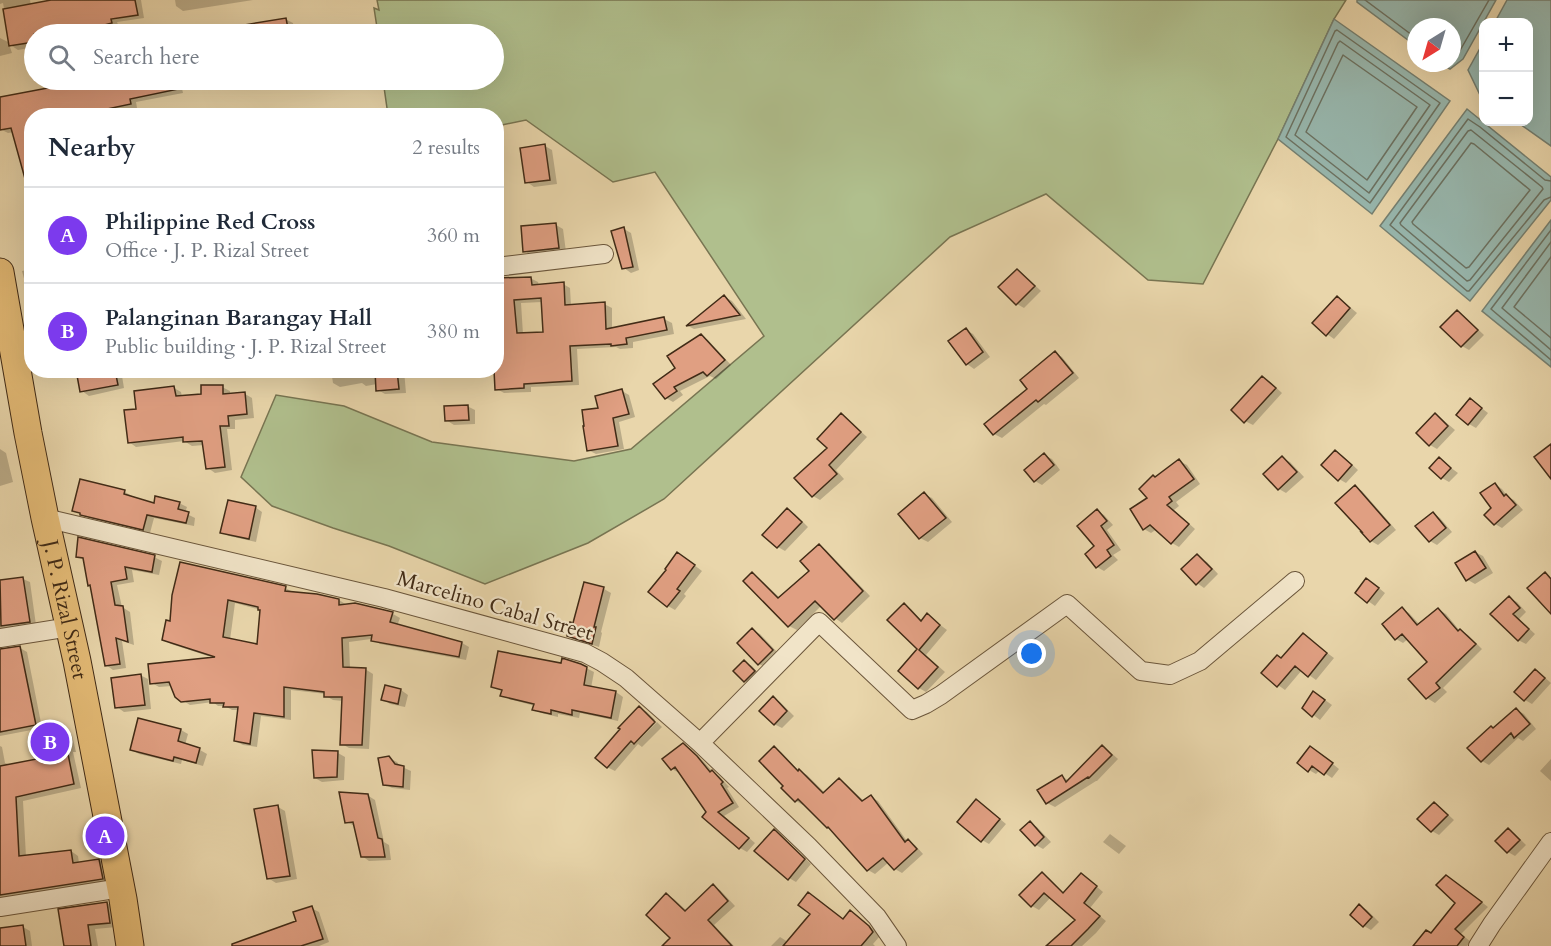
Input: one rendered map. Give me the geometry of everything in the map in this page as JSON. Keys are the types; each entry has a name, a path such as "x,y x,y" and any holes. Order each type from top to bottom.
{"main road":[{"name":"J. P. Rizal Street","path":"0,272 23,358"},
{"name":"J. P. Rizal Street","path":"26,378 45,518 70,627 130,946"}],"street":[{"path":"504,266 604,254"},
{"name":"Marcelino Cabal Street","path":"45,518 384,598 585,653 626,678 700,743 808,846 877,917 897,946"},
{"path":"700,743 819,622 912,710 941,695 1067,604 1142,671 1170,675 1200,661 1295,581"},
{"path":"0,638 70,627"},
{"path":"1478,946 1551,842"},
{"path":"0,908 120,888"}],"green space":[{"path":"377,0 1346,0 1334,19 1278,139 1203,284 1148,280 1046,194 950,237 664,499 588,543 485,584 389,546 272,506 241,477 276,395 344,406 432,442 574,461 631,449 764,336 655,172 613,182 526,120 504,125 504,108 387,108 384,90 504,90 504,24 376,24 374,8 379,10"}],"water":[{"path":"1357,0 1496,0 1486,18 1479,18 1479,30 1461,61 1461,18 1407,18 1407,39"},
{"path":"1507,0 1551,0 1551,146 1523,126 1533,126 1533,18 1497,18"},
{"path":"1334,19 1450,101 1372,214 1278,139"},
{"path":"1479,50 1479,93 1468,70"},
{"path":"1467,109 1479,119 1479,126 1488,126 1551,177 1551,200 1470,301 1380,226"},
{"path":"1551,220 1551,367 1482,311"}],"building":[{"path":"51,0 135,0 138,15 111,19 112,23 108,24 24,24 24,44 9,46 3,9"},
{"path":"286,18 287,24 250,24"},
{"path":"37,90 174,90 130,99 131,104 112,108 24,108 24,175 11,128 0,130 0,97"},
{"path":"545,144 550,180 525,183 520,148"},
{"path":"556,223 559,248 523,252 521,226"},
{"path":"624,227 633,267 622,269 611,231"},
{"path":"1017,269 1035,286 1016,305 998,287"},
{"path":"531,277 532,285 564,282 565,305 605,302 606,329 664,317 667,330 626,338 627,344 570,346 572,381 524,384 524,388 495,390 494,378 504,378 504,278","holes":["541,298 543,332 517,333 514,300"]},
{"path":"724,295 740,315 686,326"},
{"path":"1337,296 1350,308 1326,336 1312,323"},
{"path":"1457,310 1478,330 1461,347 1440,327"},
{"path":"966,328 983,352 966,365 948,341"},
{"path":"701,334 725,360 707,376 703,372 674,387 677,391 665,399 653,384 675,368 667,356"},
{"path":"1055,351 1073,373 993,435 984,424 1027,389 1020,380"},
{"path":"1262,376 1276,388 1244,423 1231,410"},
{"path":"77,378 117,378 118,385 80,392"},
{"path":"375,378 398,378 399,389 376,391"},
{"path":"201,385 223,385 223,394 245,392 247,414 228,416 229,426 220,426 225,467 206,469 202,441 183,442 183,437 128,443 124,410 136,409 134,391 174,386 176,396 201,394"},
{"path":"622,389 629,414 613,418 618,446 587,451 582,410 598,408 595,396"},
{"path":"1470,398 1482,408 1468,425 1456,415"},
{"path":"468,405 469,420 445,421 444,406"},
{"path":"841,413 861,432 829,465 837,474 812,497 794,478 827,448 817,439"},
{"path":"1435,413 1448,426 1429,446 1416,433"},
{"path":"1551,444 1551,479 1534,457"},
{"path":"1335,450 1352,465 1338,481 1321,465"},
{"path":"1044,453 1054,465 1034,482 1024,470"},
{"path":"1282,456 1297,472 1278,490 1263,474"},
{"path":"1439,457 1451,468 1441,479 1429,468"},
{"path":"1179,459 1194,479 1169,497 1172,501 1167,505 1189,524 1171,544 1150,525 1143,530 1130,509 1147,498 1139,489 1153,475 1155,477"},
{"path":"80,479 125,490 124,494 154,503 155,496 180,502 178,509 189,512 186,523 147,515 143,530 80,515 72,511"},
{"path":"1495,483 1504,496 1506,494 1516,505 1494,525 1484,515 1491,508 1480,493"},
{"path":"1355,485 1390,525 1370,542 1335,503"},
{"path":"924,492 946,518 919,539 898,514"},
{"path":"228,500 256,506 249,539 220,533"},
{"path":"787,508 802,522 777,548 762,535"},
{"path":"1097,509 1107,521 1101,526 1114,545 1107,550 1111,556 1096,568 1085,554 1094,546 1077,526"},
{"path":"1433,512 1446,528 1429,542 1415,526"},
{"path":"78,537 155,555 152,572 125,567 127,579 111,582 115,605 123,606 128,642 116,638 120,664 105,666 83,558 76,557"},
{"path":"819,544 863,591 834,620 815,601 788,627 743,581 752,572 778,598 809,571 800,561"},
{"path":"1475,551 1486,568 1466,581 1455,563"},
{"path":"677,552 695,565 677,589 680,591 667,607 648,592"},
{"path":"1197,554 1212,569 1196,585 1181,569"},
{"path":"180,562 286,586 285,591 339,599 339,605 355,603 393,612 390,622 462,642 459,657 371,641 372,635 342,638 343,667 366,668 362,745 340,745 342,697 324,697 324,692 284,687 284,717 254,713 250,744 234,741 238,707 223,707 224,703 210,703 210,699 181,702 175,697 169,682 150,684 148,664 215,657 162,640 166,620 170,621 172,595","holes":["228,600 258,607 260,610 257,644 223,637"]},
{"path":"1545,572 1551,579 1551,614 1527,588"},
{"path":"23,577 30,622 1,626 0,580"},
{"path":"1366,578 1379,588 1367,603 1355,593"},
{"path":"584,582 604,587 592,644 567,636 570,622 573,623"},
{"path":"1509,596 1520,608 1513,614 1529,629 1518,641 1490,614"},
{"path":"904,603 921,621 927,613 940,625 919,650 938,667 918,689 898,671 917,649 887,620"},
{"path":"1402,607 1417,625 1438,608 1458,631 1460,629 1476,644 1436,683 1440,688 1426,699 1408,679 1427,662 1402,634 1395,640 1382,624"},
{"path":"752,628 773,650 758,665 737,643"},
{"path":"1303,633 1327,653 1308,677 1295,666 1277,687 1261,673 1277,655 1281,658"},
{"path":"20,646 36,725 0,732 0,649"},
{"path":"498,651 561,663 562,658 587,667 584,685 616,691 611,718 572,710 572,715 551,710 551,714 532,710 534,704 500,696 502,690 491,687"},
{"path":"744,660 755,671 744,682 733,671"},
{"path":"1535,669 1545,678 1524,701 1514,692"},
{"path":"141,674 145,705 115,708 111,678"},
{"path":"385,685 401,689 398,704 381,700"},
{"path":"1313,691 1325,700 1312,717 1302,708"},
{"path":"773,696 787,711 774,725 759,711"},
{"path":"639,706 655,722 634,744 631,741 607,768 595,758 620,729 618,728"},
{"path":"1516,708 1530,724 1514,738 1511,733 1481,762 1467,748 1491,726 1493,728"},
{"path":"138,718 181,729 178,741 200,748 196,763 174,757 173,761 130,750"},
{"path":"64,729 74,784 16,797 19,856 71,850 73,863 99,859 103,879 0,895 0,766 37,759 32,736"},
{"path":"683,743 710,772 712,770 723,782 721,784 733,803 718,812 749,838 739,849 702,817 706,812 675,767 671,770 662,759"},
{"path":"1102,745 1112,755 1089,778 1046,804 1037,790 1062,775 1066,782"},
{"path":"774,746 823,793 839,778 862,801 871,795 905,842 908,839 917,849 894,870 883,858 867,871 828,827 798,799 795,802 781,788 783,786 759,761"},
{"path":"1310,746 1333,763 1324,775 1312,766 1308,772 1297,763"},
{"path":"312,750 338,751 337,777 314,778"},
{"path":"389,756 395,764 404,766 403,787 383,785 378,758"},
{"path":"339,792 368,794 378,838 382,839 385,857 361,857 353,822 345,823"},
{"path":"976,799 1000,819 981,842 957,822"},
{"path":"1434,802 1448,815 1431,832 1417,819"},
{"path":"278,805 290,876 267,879 254,809"},
{"path":"1030,821 1044,837 1035,846 1020,830"},
{"path":"1508,828 1520,840 1507,853 1495,841"},
{"path":"774,829 805,859 788,880 754,851"},
{"path":"1042,872 1063,893 1081,873 1097,886 1084,903 1100,916 1071,946 1046,946 1075,920 1044,893 1031,907 1019,895"},
{"path":"1446,875 1482,902 1455,929 1464,937 1457,946 1413,946 1426,930 1431,933 1455,903 1436,885"},
{"path":"713,884 728,901 708,920 732,946 662,946 670,938 646,915 666,893 685,911"},
{"path":"808,892 843,919 850,910 873,932 861,946 783,946 810,914 798,905"},
{"path":"107,902 110,923 88,925 91,946 64,946 58,909"},
{"path":"1359,904 1372,917 1363,927 1350,915"},
{"path":"312,906 323,939 301,946 232,946 232,944 296,921 293,912"},
{"path":"23,925 26,946 0,946 0,928"}],"place":[{"name":"Palanginan Barangay Hall","path":"50,742"},
{"name":"Philippine Red Cross","path":"105,836"}]}
